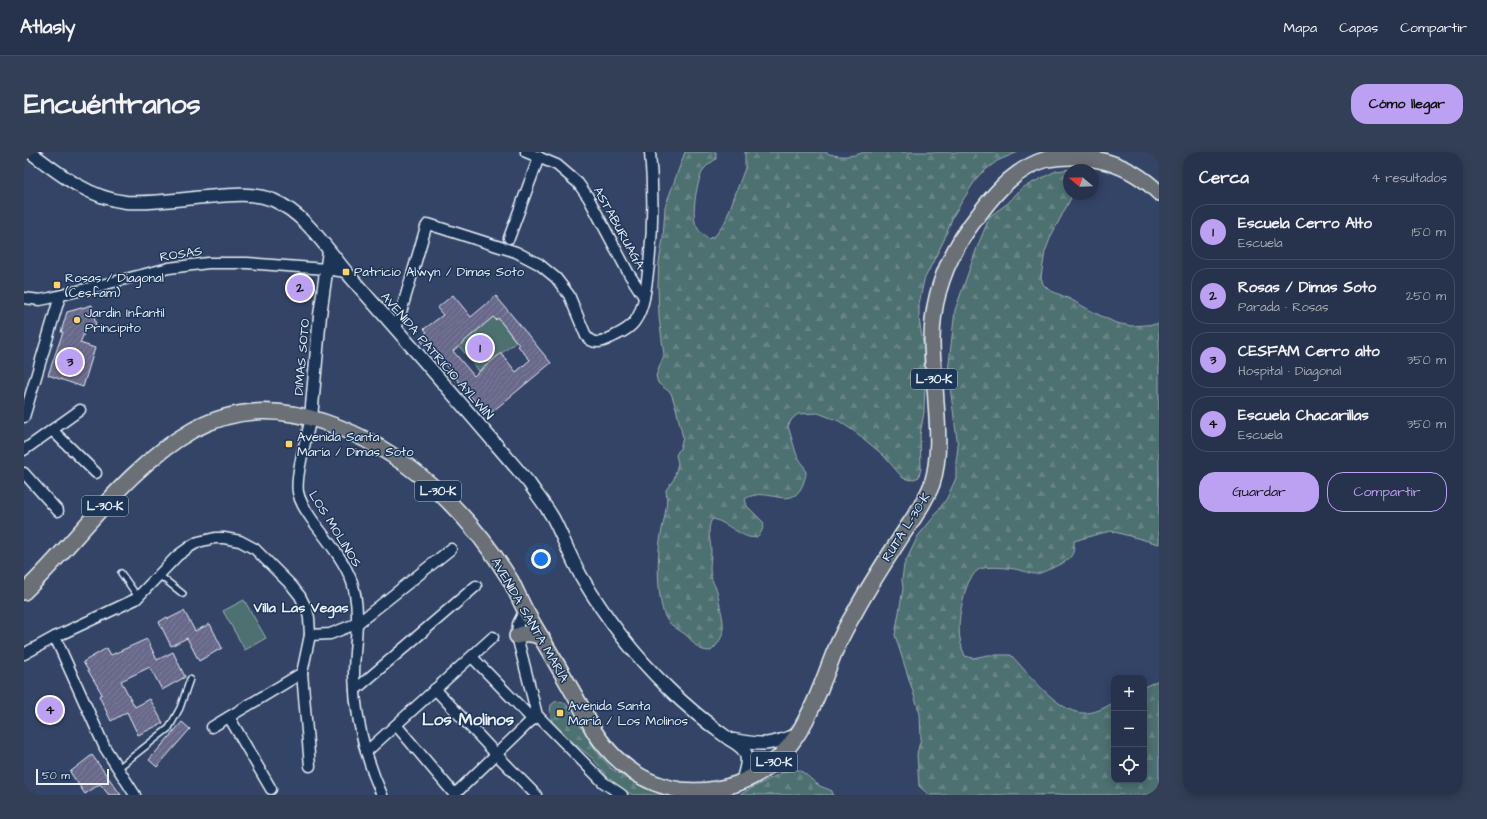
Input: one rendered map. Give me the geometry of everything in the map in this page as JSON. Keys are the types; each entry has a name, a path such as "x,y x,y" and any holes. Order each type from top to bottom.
{"main road":[{"name":"RUTA L-30-K","path":"799,734 816,700 843,632 877,574 924,502 933,482 938,450 937,410 932,343 933,317 946,267 962,237 992,197 1015,174 1034,164 1056,157 1081,155 1094,156 1112,161 1140,176 1159,193"},
{"name":"AVENIDA SANTA MARÍA","path":"24,592 126,482 153,457 179,438 206,424 231,415 258,411 285,412 311,418 342,429 376,446 412,469 429,483 460,514 485,544 510,581 600,742 608,752 627,768 648,781 672,788 701,791 719,789 742,782 767,768 785,751 799,734"},
{"path":"517,636 534,633 542,638"}],"street":[{"name":"AVENIDA PATRICIO AYLWIN","path":"30,152 82,188 94,194 114,200 139,202 235,194 253,195 281,204 299,216 529,483 552,518 591,593 632,650 682,702 728,739 742,748 746,754 747,761 742,782"},
{"name":"ASTABURUAGA","path":"526,152 548,160 564,170 583,190 629,274 644,296"},
{"path":"396,329 428,224 516,252 539,264 556,278 569,295 586,336 594,342 598,343 606,340 626,330 635,322 640,312 651,254 653,182 650,152"},
{"path":"510,238 540,157"},
{"name":"DIMAS SOTO","path":"311,418 329,251"},
{"name":"ROSAS","path":"24,298 40,300 169,268 208,263 247,263 346,272"},
{"path":"24,417 60,296"},
{"path":"24,450 80,410"},
{"name":"LOS MOLINOS","path":"311,418 298,479 298,493 304,507 348,572 356,600 358,623 354,660 355,690 366,752 382,795"},
{"path":"52,430 96,473"},
{"path":"24,473 58,511"},
{"path":"24,654 55,637 136,599 183,550 198,542 219,538 240,541 255,549 300,596 309,618 310,635 302,673 310,766"},
{"path":"310,635 330,634 358,623 451,549"},
{"path":"355,690 476,586"},
{"path":"525,610 518,624 517,636 535,717"},
{"path":"55,637 105,748 136,795"},
{"path":"366,752 493,637"},
{"path":"472,656 603,782 622,795"},
{"path":"212,727 302,673"},
{"path":"435,689 536,795"},
{"path":"229,717 271,789"},
{"path":"396,724 455,795 535,717"},
{"path":"728,739 763,744 779,742 799,734"}],"lane":[{"path":"121,573 138,597"},
{"path":"159,575 183,594"},
{"path":"118,769 169,728 180,708 190,679"}],"green space":[{"path":"685,152 716,152 716,159 705,168 701,174 697,187 695,203 694,217 696,225 700,232 708,239 716,235 725,222 745,168 745,152 825,152 844,156 864,152 1018,152 997,161 979,175 953,216 944,240 924,280 919,304 919,319 924,349 925,381 924,412 920,435 921,468 919,477 911,480 903,478 883,455 858,434 839,421 818,413 798,414 792,419 788,426 796,453 806,473 800,490 792,497 787,498 760,495 745,499 747,506 764,523 761,533 756,537 750,537 742,534 719,521 712,519 710,523 710,573 717,591 723,625 720,640 711,651 702,650 699,648 686,635 667,620 661,604 658,570 659,549 666,509 666,490 674,479 678,463 676,455 683,438 671,393 658,383 656,376 664,355 659,317 659,262 663,239 665,207"},
{"path":"1063,170 1063,200 1070,200 1051,236 1045,252 1041,277 1043,284 1049,290 1070,299 1116,323 1131,326 1159,324 1159,544 1111,531 1074,541 1073,552 1069,559 1039,573 1033,574 1022,570 998,567 981,568 970,580 961,607 959,628 962,649 965,656 973,658 988,655 1011,655 1034,681 1053,699 1073,711 1090,713 1111,704 1111,783 1147,783 1147,686 1159,680 1159,795 929,795 919,786 917,754 921,738 920,714 895,635 903,589 902,580 904,565 918,536 947,498 956,478 958,447 948,372 955,310 990,216 1008,203 1024,187 1056,171"},
{"path":"493,317 496,320 498,318 516,342 479,371 459,346"},
{"path":"244,600 266,638 245,650 223,611"},
{"path":"556,701 564,702 569,708 597,752 612,769 644,788 668,795 633,795 621,789 609,780 592,758 553,726 550,712 551,705"},
{"path":"796,769 819,785 832,791 833,795 739,795 775,776 789,770"}],"building":[{"path":"453,295 471,317 496,296 551,363 487,416 428,344 425,346 419,338 427,332 424,329 443,315 437,308","holes":["493,317 496,320 498,318 530,360 516,372 501,353 474,376 453,351"]},
{"path":"92,305 96,326 87,326 80,343 95,348 83,387 48,375 63,332 61,332 67,312"},
{"path":"184,611 195,631 210,624 222,648 199,661 187,638 171,646 159,622 167,617 168,619"},
{"path":"147,639 157,660 173,652 185,677 162,690 150,667 121,681 135,707 150,699 163,723 138,735 127,712 111,721 99,696 102,694 83,662 107,648 111,655"},
{"path":"182,722 190,729 157,767 149,760"},
{"path":"92,755 121,795 109,795 100,784 85,794 70,772"}],"place":[{"name":"Patricio Alwyn / Dimas Soto","path":"346,272"},
{"name":"Rosas / Diagonal (Cesfam)","path":"57,285"},
{"name":"Rosas / Dimas Soto","path":"300,288"},
{"name":"Jardín Infantil Principito","path":"77,320"},
{"name":"Escuela Cerro Alto","path":"480,348"},
{"name":"CESFAM Cerro alto","path":"70,362"},
{"name":"Avenida Santa María / Dimas Soto","path":"289,444"},
{"name":"Escuela Chacarillas","path":"50,710"},
{"name":"Avenida Santa María / Los Molinos","path":"560,713"}],"district":[{"name":"Villa Las Vegas","path":"301,608"},
{"name":"Los Molinos","path":"468,720"}]}
